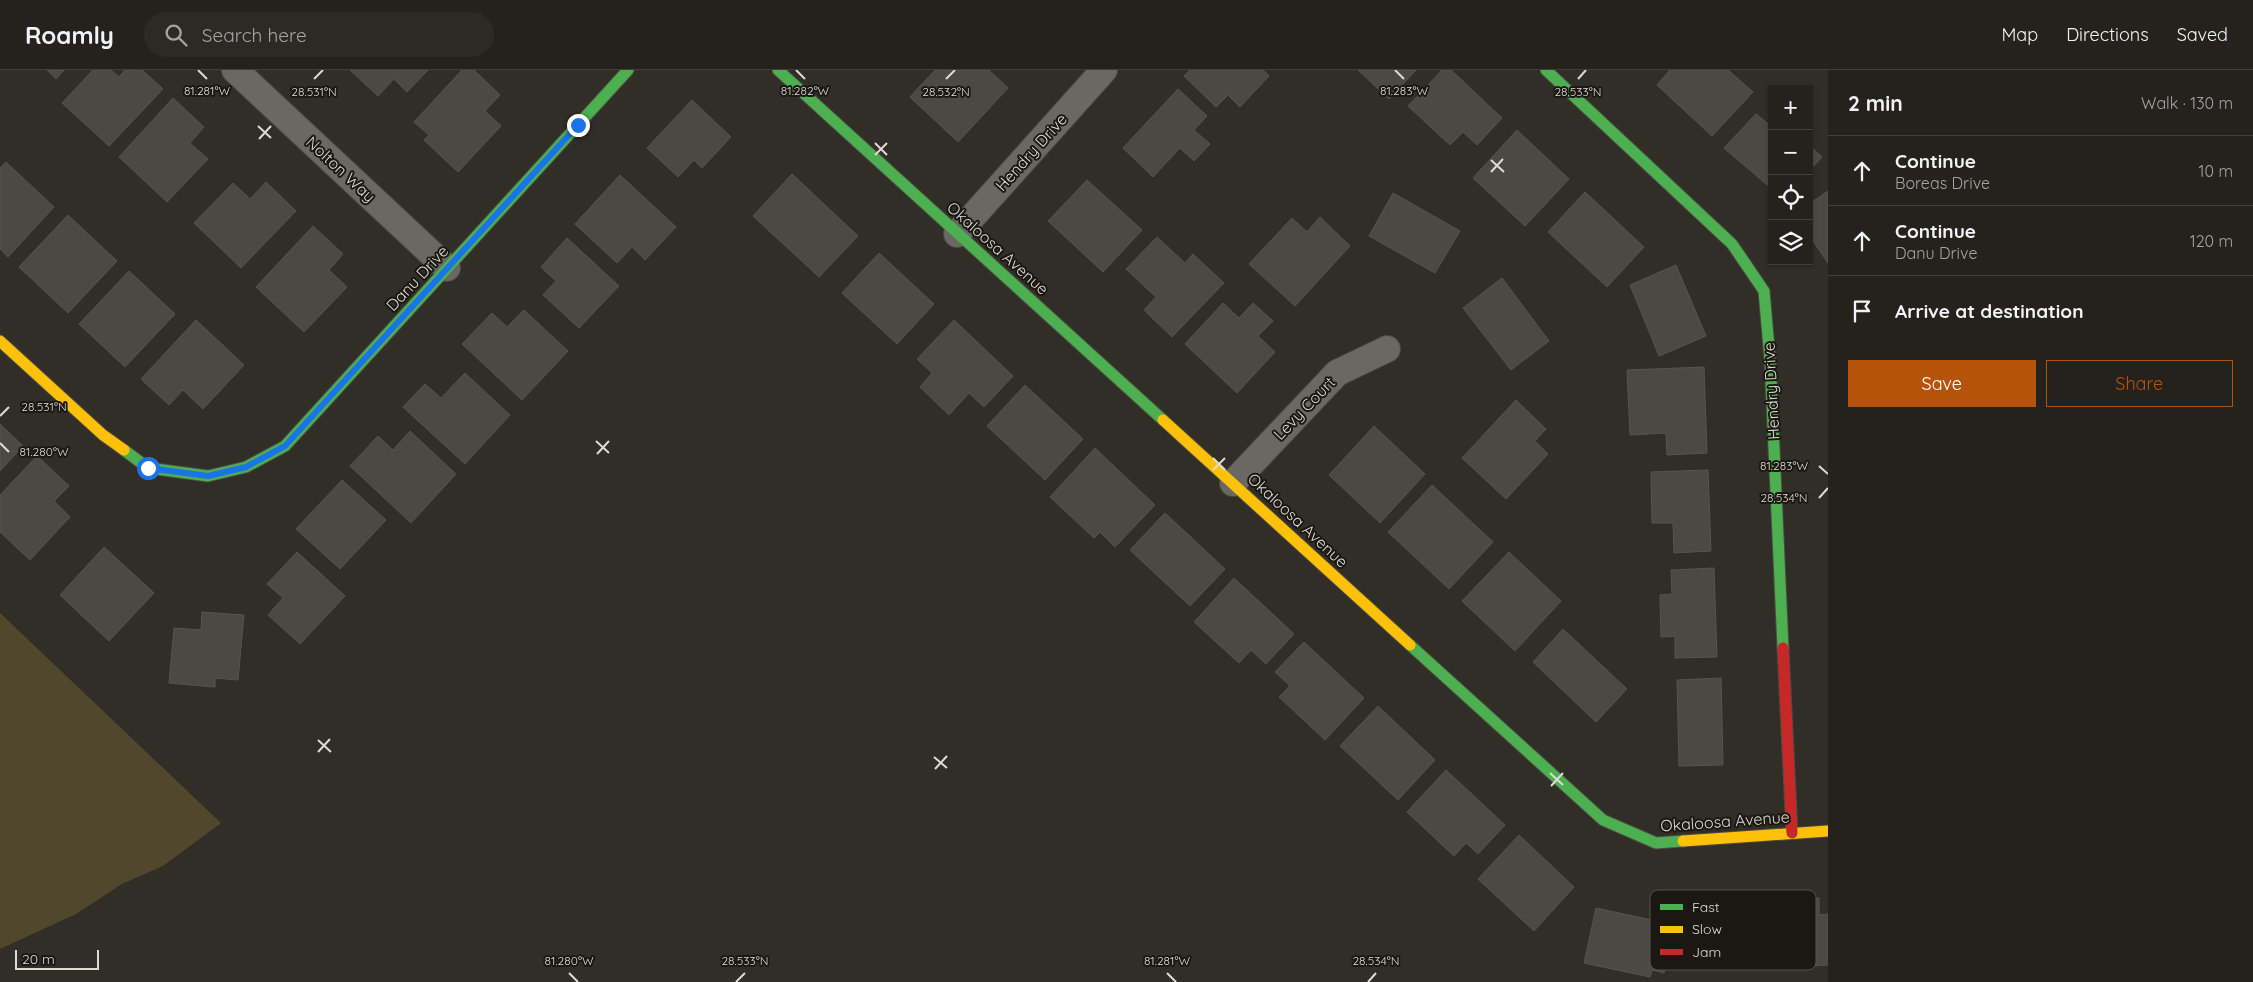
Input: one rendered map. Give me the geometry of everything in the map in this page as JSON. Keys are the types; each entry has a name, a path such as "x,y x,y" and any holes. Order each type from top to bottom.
{"street":[{"name":"Nolton Way","path":"235,70 447,268"},
{"name":"Danu Drive","path":"0,341 103,435 148,468 208,476 246,467 285,446 628,70"},
{"name":"Okaloosa Avenue","path":"778,70 1603,820 1656,843 1828,831"},
{"name":"Hendry Drive","path":"957,234 1104,70"},
{"name":"Hendry Drive","path":"1546,70 1732,244 1764,291 1770,359 1792,833"},
{"name":"Levy Court","path":"1233,482 1337,373 1387,349"}],"shaded area":[{"path":"0,613 221,823 163,866 122,884 76,914 0,949"}],"building":[{"path":"47,70 64,70 56,79"},
{"path":"93,70 111,70 119,77 125,70 142,70 163,89 109,146 62,103"},
{"path":"350,70 428,70 407,92 394,79 378,96"},
{"path":"462,70 474,70 500,95 485,111 501,126 458,172 424,140 429,135 414,122"},
{"path":"935,70 989,70 1008,88 958,142 910,97"},
{"path":"1190,70 1263,70 1269,76 1240,107 1228,95 1216,107 1184,76"},
{"path":"1358,70 1416,70 1389,99"},
{"path":"1442,70 1451,70 1502,118 1477,145 1463,132 1450,145 1408,106"},
{"path":"1670,70 1728,70 1753,92 1712,136 1657,85"},
{"path":"1178,89 1207,116 1194,130 1210,144 1194,161 1180,148 1153,177 1123,148"},
{"path":"173,98 204,127 190,143 208,159 167,202 119,157"},
{"path":"692,100 731,137 702,168 694,160 678,177 647,148"},
{"path":"1756,114 1768,124 1768,186 1724,148"},
{"path":"1517,130 1569,179 1525,226 1473,178"},
{"path":"1813,149 1822,157 1813,167"},
{"path":"6,162 54,207 8,257 0,249 0,168"},
{"path":"792,174 858,236 819,277 753,216"},
{"path":"620,175 676,227 645,260 632,247 617,263 575,224"},
{"path":"1087,180 1142,230 1103,272 1048,221"},
{"path":"266,182 296,211 241,268 194,223 233,183 250,199"},
{"path":"1828,191 1828,263 1813,241 1813,201"},
{"path":"1585,192 1644,247 1607,287 1548,232"},
{"path":"1393,193 1460,231 1435,273 1369,236"},
{"path":"68,215 117,261 68,313 19,267"},
{"path":"1320,217 1350,246 1295,306 1249,264 1292,218 1307,232"},
{"path":"313,226 343,254 329,270 347,287 304,332 256,287"},
{"path":"1157,237 1185,263 1193,254 1224,283 1172,337 1144,310 1156,297 1126,269"},
{"path":"567,238 619,286 579,328 543,295 556,281 541,267"},
{"path":"879,253 934,304 897,344 842,293"},
{"path":"1676,265 1706,336 1659,356 1630,285"},
{"path":"129,271 175,314 125,367 79,324"},
{"path":"1502,278 1549,341 1511,370 1463,308"},
{"path":"1223,303 1239,318 1253,303 1273,321 1258,336 1275,352 1237,393 1185,344"},
{"path":"524,310 568,351 522,400 462,344 492,313 507,327"},
{"path":"196,320 244,365 203,409 183,390 169,405 141,379"},
{"path":"954,320 1013,376 984,407 969,393 949,415 920,387 932,373 917,359"},
{"path":"1704,367 1707,453 1667,455 1666,433 1630,435 1627,370"},
{"path":"465,373 510,415 465,464 403,407 425,384 441,398"},
{"path":"1025,385 1083,439 1045,480 987,426"},
{"path":"1516,400 1546,429 1535,441 1548,454 1506,499 1462,458"},
{"path":"0,424 23,446 0,471"},
{"path":"1374,426 1425,474 1380,523 1329,475"},
{"path":"410,431 456,474 411,523 350,466 378,436 393,450"},
{"path":"1095,448 1155,505 1115,547 1100,532 1094,538 1050,497"},
{"path":"37,456 69,486 54,501 70,517 30,560 0,532 0,495"},
{"path":"1708,470 1711,551 1674,553 1673,523 1652,523 1651,472"},
{"path":"342,480 386,520 340,569 296,529"},
{"path":"1432,485 1493,542 1449,589 1388,532"},
{"path":"1165,513 1225,569 1190,606 1130,550"},
{"path":"104,547 154,593 109,641 60,595"},
{"path":"297,552 345,596 300,644 268,615 283,598 267,584"},
{"path":"1509,552 1561,601 1515,651 1462,601"},
{"path":"1714,568 1717,657 1675,658 1675,636 1661,637 1660,595 1672,594 1671,570"},
{"path":"1234,578 1294,634 1266,664 1251,650 1239,663 1194,622"},
{"path":"202,612 244,615 238,680 215,678 215,687 169,683 174,628 201,630"},
{"path":"1563,629 1627,689 1596,722 1533,662"},
{"path":"1304,642 1364,698 1325,740 1279,697 1290,686 1275,672"},
{"path":"1721,678 1723,765 1679,766 1677,680"},
{"path":"1378,706 1435,760 1398,800 1340,746"},
{"path":"1446,770 1505,825 1478,854 1466,843 1454,856 1407,812"},
{"path":"1519,835 1574,887 1534,931 1478,879"},
{"path":"1816,898 1819,898 1819,915 1828,914 1828,965 1816,966"},
{"path":"1596,908 1650,920 1650,970 1652,970 1650,977 1584,963"},
{"path":"1652,970 1665,970 1664,973"}],"traffic: fast":[{"path":"124,450 148,468 208,476 246,467 285,446 628,70"},
{"path":"778,70 1163,420"},
{"path":"1546,70 1732,244 1764,291 1770,359 1783,648"},
{"path":"1410,645 1603,820 1656,843 1683,841"}],"traffic: slow":[{"path":"0,341 103,435 124,450"},
{"path":"1163,420 1410,645"},
{"path":"1683,841 1828,831"}],"traffic: jam":[{"path":"1783,648 1792,833"}],"route":[{"path":"148,468 208,476 246,467 285,446 578,125"}]}
